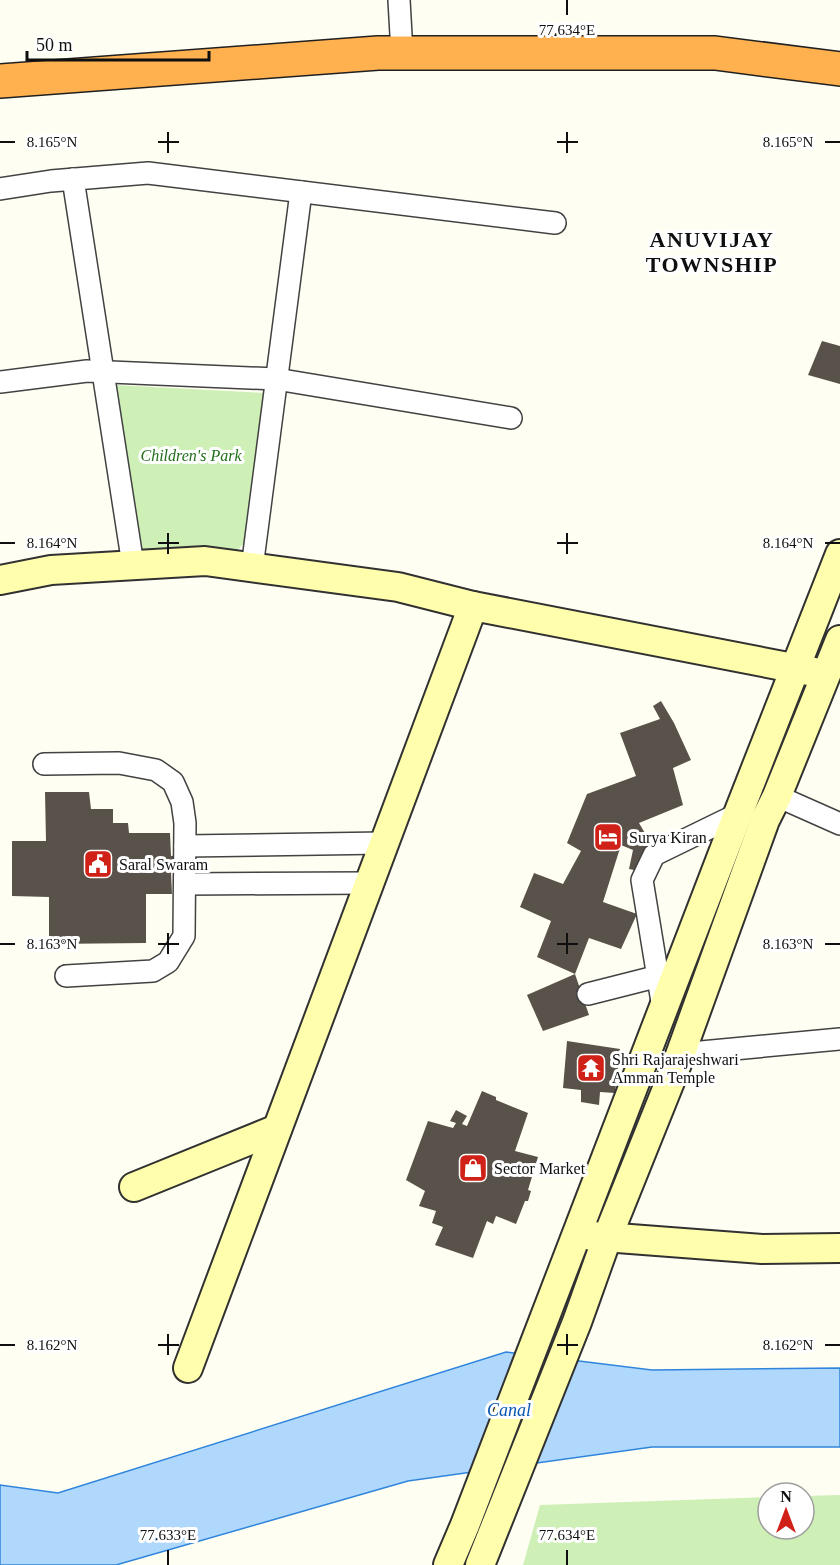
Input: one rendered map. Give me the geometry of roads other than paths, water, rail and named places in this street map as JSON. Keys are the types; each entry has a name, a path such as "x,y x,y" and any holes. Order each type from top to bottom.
{"highway":[{"path":"0,81 402,53 715,53 840,69"}],"street":[{"path":"399,0 402,53"},
{"path":"0,189 73,179 148,173 555,223"},
{"path":"73,179 133,565"},
{"path":"252,568 301,192"},
{"path":"0,382 87,371 276,379 511,418"},
{"path":"448,1565 840,554"},
{"path":"0,580 51,570 205,561 398,587 473,606 832,676"},
{"path":"188,1368 473,606"},
{"path":"480,1565 578,1322 607,1238 680,1054 765,820 832,676 840,640"},
{"path":"44,764 119,763 156,770 173,782 182,802 185,823 184,936 168,962 153,971 66,976"},
{"path":"777,796 840,824"},
{"path":"663,1009 642,880 654,855 738,814"},
{"path":"185,846 384,843"},
{"path":"185,884 369,883"},
{"path":"588,994 658,976"},
{"path":"650,1043 680,1054 840,1039"},
{"path":"134,1187 277,1129"},
{"path":"578,1234 762,1249 840,1248"}],"water":[{"name":"Canal","path":"506,1352 652,1370 840,1368 840,1447 652,1447 408,1481 116,1565 0,1565 0,1485 58,1493"}],"place":[{"name":"Surya Kiran","path":"608,837"},
{"name":"Saral Swaram","path":"98,864"},
{"name":"Shri Rajarajeshwari Amman Temple","path":"591,1068"},
{"name":"Sector Market","path":"473,1168"}],"district":[{"name":"ANUVIJAY TOWNSHIP","path":"712,252"}],"park label":[{"name":"Children's Park","path":"191,455"}]}
